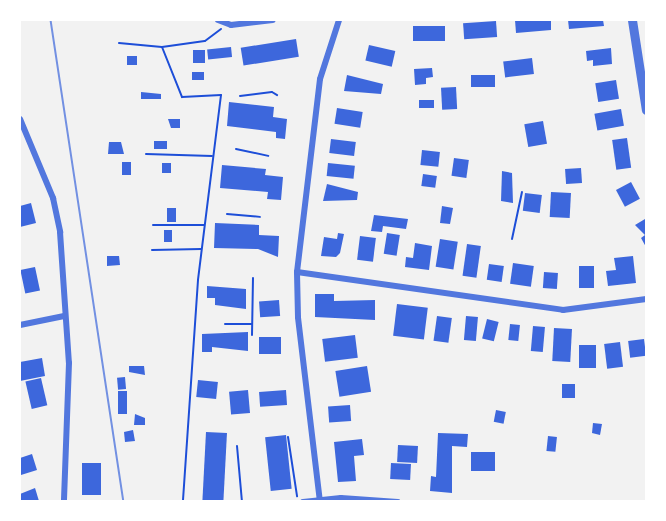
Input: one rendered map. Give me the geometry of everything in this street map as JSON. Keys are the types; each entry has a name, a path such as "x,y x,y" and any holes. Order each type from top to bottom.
{"street":[{"path":"218,20 225,25 273,20"},
{"path":"320,500 298,317 297,272 320,79 339,20"},
{"path":"632,20 646,110"},
{"path":"20,119 53,198 60,232 69,363 64,501"},
{"path":"297,272 563,310 646,299"},
{"path":"20,325 64,316"},
{"path":"303,501 398,501"}],"path":[{"path":"119,43 162,47 205,41 225,25"},
{"path":"162,47 182,97 221,95 201,249 183,501"},
{"path":"240,96 272,92 277,95"},
{"path":"236,148 268,156"},
{"path":"146,154 213,156"},
{"path":"512,239 522,192"},
{"path":"227,214 260,217"},
{"path":"153,225 204,225"},
{"path":"152,250 201,249"},
{"path":"252,335 253,278"},
{"path":"225,324 252,324"},
{"path":"288,437 298,501"},
{"path":"237,446 242,501"}],"building":[{"path":"515,20 551,20 551,30 516,33"},
{"path":"568,20 603,20 604,26 569,29"},
{"path":"496,21 497,37 464,39 463,23"},
{"path":"413,26 445,26 445,41 413,41"},
{"path":"296,39 299,57 244,66 241,48"},
{"path":"369,45 395,51 392,67 365,61"},
{"path":"231,47 232,57 208,59 207,50"},
{"path":"611,48 612,64 593,66 593,60 587,61 586,51"},
{"path":"193,50 205,50 205,63 193,63"},
{"path":"127,56 137,56 137,65 127,65"},
{"path":"532,58 534,74 505,77 503,62"},
{"path":"432,68 433,77 426,78 426,84 415,85 414,69"},
{"path":"192,72 204,72 204,80 192,80"},
{"path":"347,75 383,84 381,94 344,91"},
{"path":"471,75 495,75 495,87 471,87"},
{"path":"616,80 619,99 598,102 595,83"},
{"path":"456,87 457,109 442,110 441,88"},
{"path":"141,92 161,94 161,99 141,99"},
{"path":"419,100 434,100 434,108 419,108"},
{"path":"229,102 274,107 273,117 287,119 285,139 276,138 276,132 227,126"},
{"path":"337,108 363,112 360,128 334,124"},
{"path":"621,109 624,126 597,130 594,114"},
{"path":"168,119 180,119 180,128 171,128"},
{"path":"543,121 547,144 528,147 524,124"},
{"path":"627,138 631,168 616,170 612,140"},
{"path":"331,139 356,142 354,156 329,153"},
{"path":"154,141 167,141 167,149 154,149"},
{"path":"109,142 121,142 124,154 108,154"},
{"path":"422,150 440,152 438,167 420,165"},
{"path":"454,158 469,160 466,178 451,176"},
{"path":"122,162 131,162 131,175 122,175"},
{"path":"162,163 171,163 171,173 162,173"},
{"path":"328,163 355,166 353,179 327,176"},
{"path":"222,165 266,169 265,175 283,177 281,200 267,199 268,192 220,188"},
{"path":"581,168 582,183 566,184 565,169"},
{"path":"502,171 512,173 513,203 501,201"},
{"path":"423,174 437,176 435,188 421,186"},
{"path":"631,182 640,199 625,207 616,190"},
{"path":"327,184 358,192 357,200 323,201"},
{"path":"551,192 571,193 570,218 550,217"},
{"path":"525,193 542,195 540,213 523,211"},
{"path":"31,203 36,223 20,227 20,206"},
{"path":"442,206 453,208 450,224 440,223"},
{"path":"167,208 176,208 176,222 167,222"},
{"path":"374,215 408,219 406,229 383,226 382,232 371,231"},
{"path":"645,219 646,247 641,238 645,235 635,225"},
{"path":"215,223 259,225 259,235 279,236 278,257 258,249 214,248"},
{"path":"164,230 172,230 172,242 164,242"},
{"path":"338,233 344,234 340,253 336,257 321,256 324,237 337,239"},
{"path":"387,233 400,235 397,256 384,254"},
{"path":"360,236 376,238 373,262 357,260"},
{"path":"440,239 458,242 453,269 436,267"},
{"path":"415,243 432,246 429,270 405,267 406,257 413,258"},
{"path":"467,244 481,246 476,278 463,276"},
{"path":"107,256 119,256 120,265 107,266"},
{"path":"633,256 636,283 608,286 606,271 616,270 614,258"},
{"path":"513,263 534,266 531,287 510,284"},
{"path":"489,264 504,266 502,282 487,280"},
{"path":"579,266 594,266 594,288 579,288"},
{"path":"35,267 40,290 25,294 20,270"},
{"path":"544,272 558,273 557,289 543,288"},
{"path":"207,286 246,289 246,309 215,305 215,298 207,298"},
{"path":"315,294 334,294 334,301 375,300 375,320 315,317"},
{"path":"279,300 280,316 260,317 259,301"},
{"path":"397,304 428,308 424,340 393,336"},
{"path":"437,316 452,318 448,343 434,341"},
{"path":"466,316 478,317 476,341 464,340"},
{"path":"487,319 499,322 494,341 482,338"},
{"path":"510,324 520,325 518,341 508,340"},
{"path":"533,326 545,327 543,352 531,351"},
{"path":"554,328 572,329 570,362 552,361"},
{"path":"248,332 248,351 212,347 212,352 202,352 202,334"},
{"path":"355,335 358,358 325,362 322,339"},
{"path":"259,337 281,337 281,354 259,354"},
{"path":"644,339 646,356 630,358 628,341"},
{"path":"620,342 623,367 607,369 604,344"},
{"path":"579,345 596,345 596,368 579,368"},
{"path":"42,358 45,376 20,381 20,362"},
{"path":"129,366 144,366 145,375 129,372"},
{"path":"367,366 371,392 339,397 335,371"},
{"path":"125,377 126,389 118,390 117,378"},
{"path":"41,378 47,405 32,409 25,382"},
{"path":"198,380 218,382 216,399 196,397"},
{"path":"562,384 575,384 575,398 562,398"},
{"path":"248,390 250,413 231,415 229,392"},
{"path":"286,390 287,405 260,407 259,392"},
{"path":"118,391 127,391 127,414 118,414"},
{"path":"350,405 351,421 329,422 328,407"},
{"path":"496,410 506,412 504,424 494,422"},
{"path":"135,414 145,418 145,425 134,425"},
{"path":"593,423 602,424 600,435 592,433"},
{"path":"133,430 135,441 125,442 124,432"},
{"path":"206,432 227,433 223,502 202,502"},
{"path":"438,433 468,434 467,447 452,446 452,493 430,491 431,476 436,477"},
{"path":"286,435 292,489 271,491 265,437"},
{"path":"548,436 557,437 555,452 546,451"},
{"path":"362,439 364,455 354,456 356,481 338,482 334,442"},
{"path":"398,445 418,446 417,463 397,462"},
{"path":"471,452 495,452 495,471 471,471"},
{"path":"32,454 37,470 21,475 20,458"},
{"path":"82,463 101,463 101,495 82,495"},
{"path":"391,463 411,464 410,480 390,479"},
{"path":"35,488 39,501 20,502 20,494"}],"tram line":[{"path":"51,20 124,502"}]}
